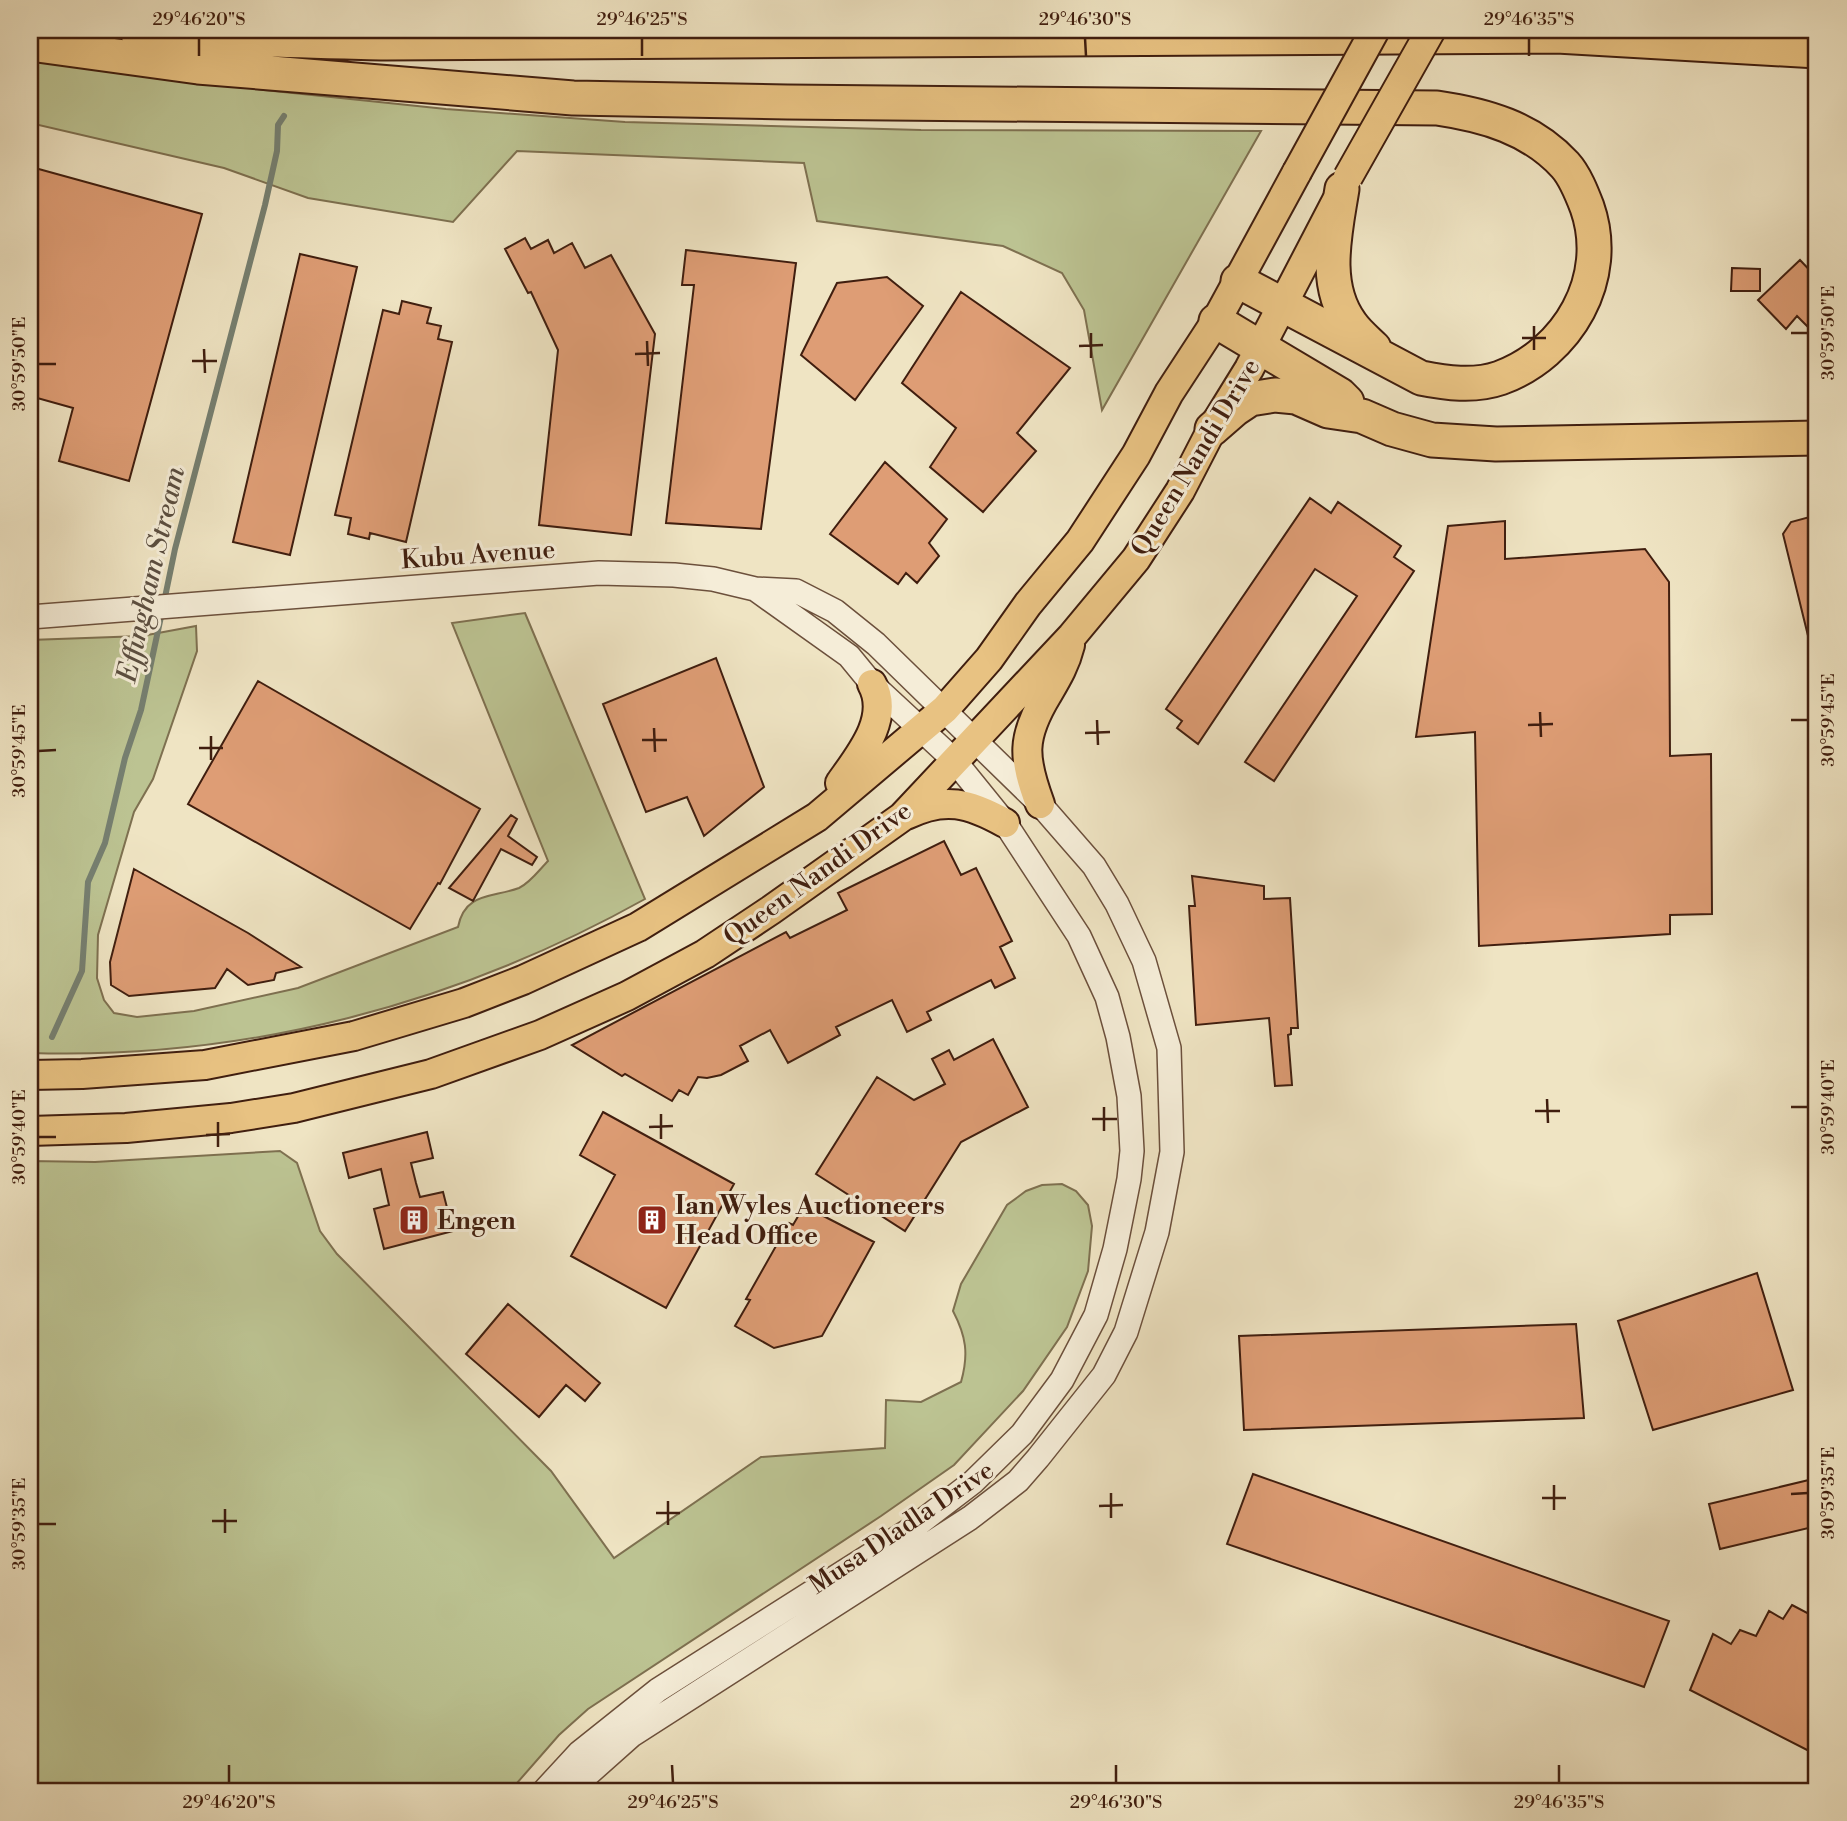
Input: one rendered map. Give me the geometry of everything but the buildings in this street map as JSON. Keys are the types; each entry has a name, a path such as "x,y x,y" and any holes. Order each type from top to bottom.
{"highway":[{"path":"136,30 272,40 386,43 1557,36 1817,51"},
{"path":"30,44 198,67 573,98 801,103 1437,107 1504,122 1538,142 1566,166 1583,195 1594,225 1595,254 1590,286 1578,312 1561,336 1542,355 1497,379 1471,383 1442,383 1421,378 1388,363 1238,281"},
{"path":"1345,183 1332,253 1339,299 1350,324 1388,363"},
{"path":"1216,321 1340,395 1362,416"},
{"path":"1212,429 1234,409 1261,396 1296,397 1328,411 1362,416 1392,429 1432,440 1496,444 1817,438"}],"main road":[{"name":"Queen Nandi Drive","path":"30,1074 82,1074 205,1065 354,1036 427,1016 523,981 638,927 817,817 945,709 989,659 1028,604 1080,541 1136,455 1169,393 1216,321 1375,30"},
{"name":"Queen Nandi Drive","path":"30,1131 126,1128 262,1114 431,1074 507,1048 627,996 705,954 902,817 1072,636 1136,559 1180,491 1212,429 1260,349 1345,183 1431,30"},
{"path":"1040,804 1029,773 1026,743 1036,715 1065,664 1072,636"},
{"path":"817,817 869,740 879,701 872,684"},
{"path":"902,817 923,806 955,803 978,808 1005,823"}],"street":[{"name":"Kubu Avenue","path":"30,617 599,573 674,575 713,579 755,589 796,591 835,611 876,644 945,709"},
{"name":"Kubu Avenue","path":"755,589 849,656 872,684 920,729"},
{"name":"Musa Dladla Drive","path":"569,1791 632,1735 839,1604 999,1498 1038,1458 1104,1375 1126,1332 1150,1255 1168,1181 1172,1152 1169,1048 1144,961 1117,904 1094,866 1040,804 945,709"},
{"name":"Musa Dladla Drive","path":"544,1791 579,1753 659,1690 913,1528 973,1482 1022,1434 1062,1380 1096,1315 1115,1249 1132,1151 1129,1096 1107,997 1079,936 1005,823 954,760 920,729"}],"green space":[{"path":"30,54 264,90 446,109 625,122 921,130 1261,131 1102,410 1084,310 1062,273 1003,246 817,221 804,163 517,151 453,222 308,198 224,168 30,123"},
{"path":"525,613 645,899 573,936 500,968 425,996 348,1018 270,1035 191,1047 111,1053 30,1053 30,640 142,636 196,626 197,651 153,779 134,812 98,935 97,978 104,1000 114,1013 137,1017 194,1011 298,988 458,927 462,916 473,902 519,888 535,876 548,861 452,623"},
{"path":"280,1151 297,1163 320,1231 337,1254 551,1471 614,1558 761,1457 885,1448 886,1400 921,1402 961,1382 965,1345 953,1311 961,1284 1007,1205 1026,1191 1042,1185 1062,1184 1076,1191 1088,1205 1092,1226 1088,1271 1067,1327 1023,1391 954,1465 588,1709 559,1735 510,1791 30,1791 30,1161 95,1162"}],"waterway":[{"name":"Effingham Stream","path":"164,602 175,549 265,205 277,151 278,125 284,116"},
{"name":"Effingham Stream","path":"52,1037 82,971 88,882 105,843 125,758 141,710 162,612"}],"place":[{"name":"Engen","path":"414,1220"},
{"name":"Ian Wyles Auctioneers Head Office","path":"652,1220"}]}
